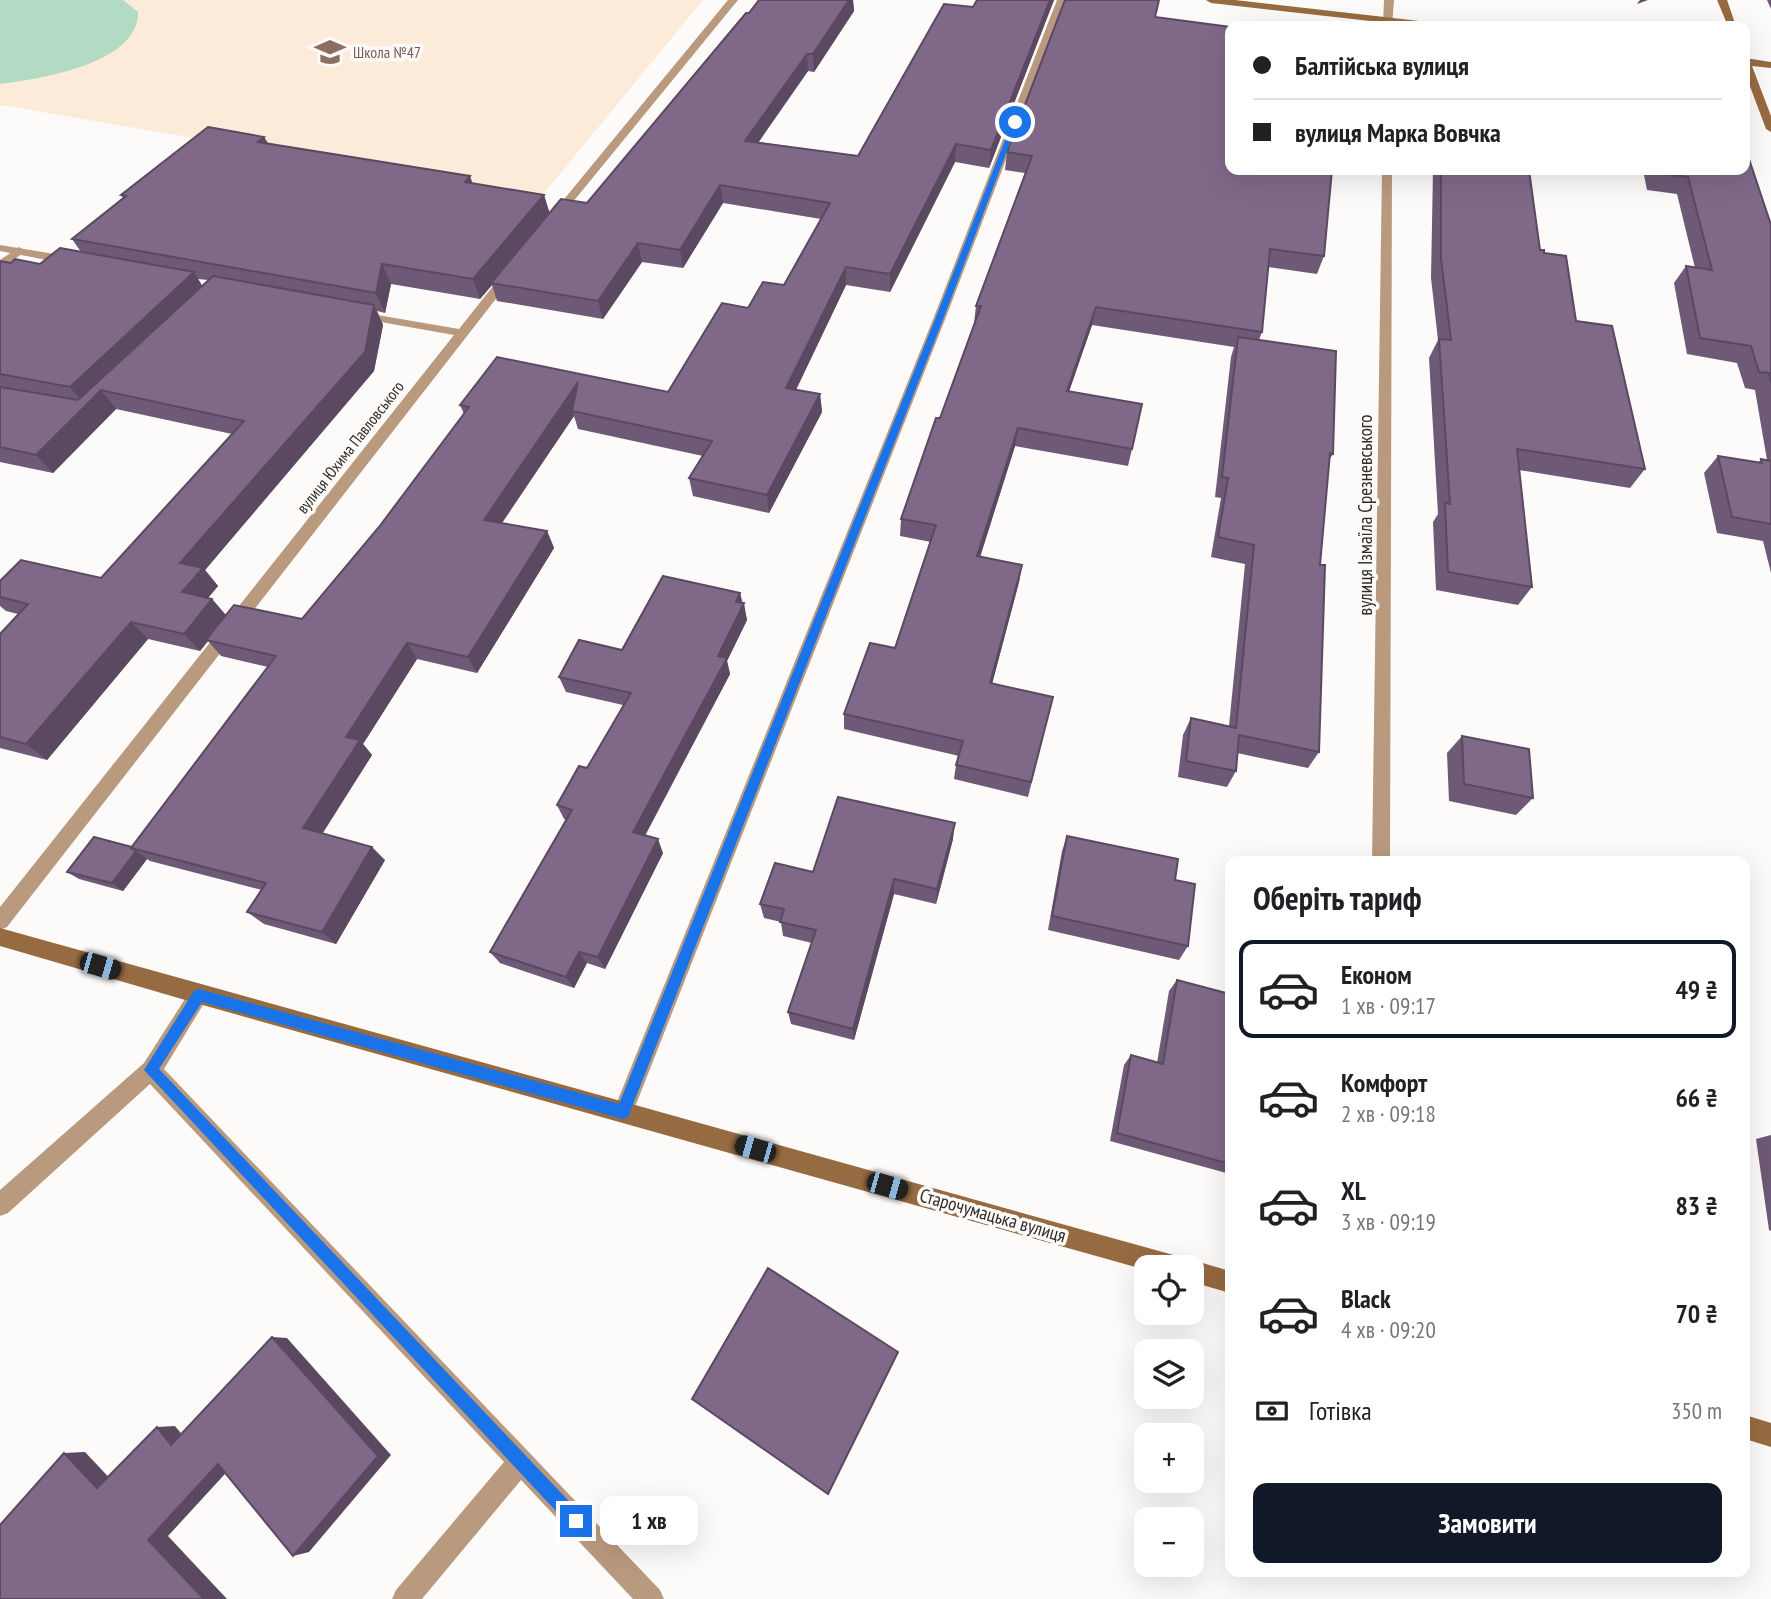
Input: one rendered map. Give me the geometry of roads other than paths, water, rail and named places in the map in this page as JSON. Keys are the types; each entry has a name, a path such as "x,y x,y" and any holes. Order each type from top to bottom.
{"street":[{"path":"546,229 733,0"},
{"path":"623,1112 940,317 1062,0"},
{"path":"1211,0 1373,21"},
{"path":"1388,21 1389,0"},
{"path":"1722,0 1730,21"},
{"path":"1750,63 1771,65"},
{"path":"1750,75 1771,129"},
{"name":"вулиця Ізмаїла Срезневського","path":"1381,856 1387,175"},
{"path":"0,248 86,264"},
{"path":"0,266 19,251"},
{"name":"вулиця Юхима Павловського","path":"0,921 520,260"},
{"path":"341,311 461,333"},
{"name":"Старочумацька вулиця","path":"0,937 199,995 1134,1255"},
{"path":"0,1205 151,1070 199,995"},
{"path":"151,1070 651,1599"},
{"path":"1204,1274 1225,1281"},
{"path":"1750,1429 1771,1435"},
{"path":"405,1599 520,1462"}],"place":[{"name":"Школа №47","path":"330,52"}]}
